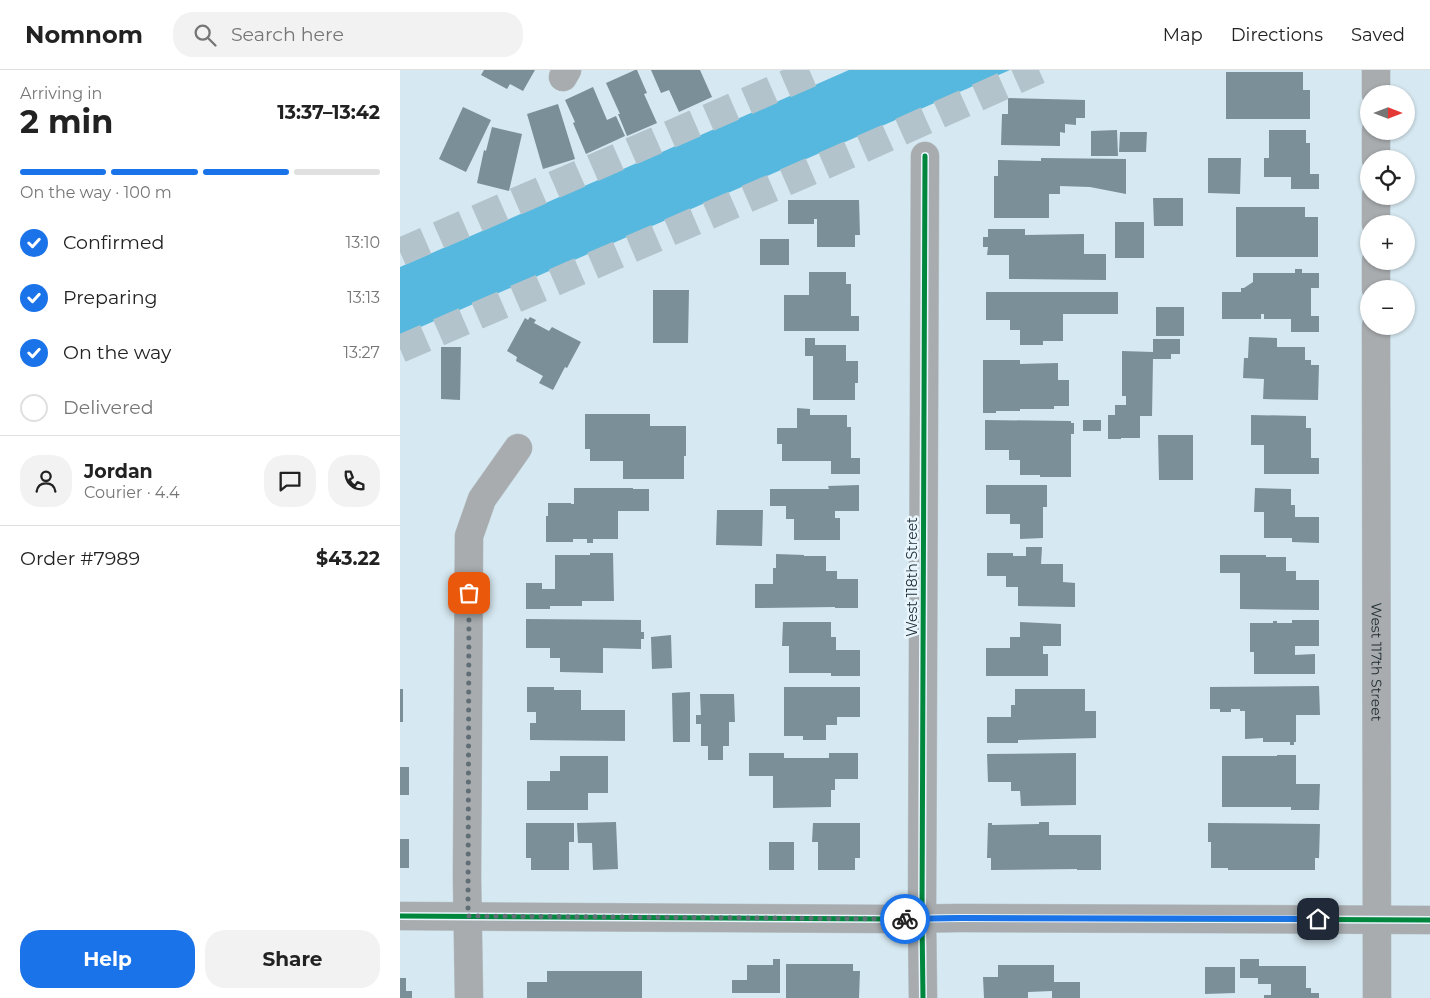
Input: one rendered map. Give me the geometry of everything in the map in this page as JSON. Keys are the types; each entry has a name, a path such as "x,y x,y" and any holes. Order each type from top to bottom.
{"street":[{"path":"1376,70 1376,85"},
{"name":"West 118th Street","path":"923,998 925,156"},
{"name":"West 117th Street","path":"1376,335 1377,998"},
{"path":"469,998 469,536 482,499 518,448"},
{"path":"400,916 1430,920"}],"water":[{"path":"849,70 1010,70 400,336 400,267"}],"building":[{"path":"484,70 535,70 523,91 510,84 507,89 481,75"},
{"path":"637,70 647,93 644,94 657,123 627,136 618,114 620,114 606,83"},
{"path":"651,70 700,70 712,97 679,112 669,90 661,93"},
{"path":"1226,72 1303,72 1303,90 1310,90 1310,119 1226,119"},
{"path":"593,87 607,120 616,116 625,136 586,154 565,100"},
{"path":"1008,98 1085,100 1085,118 1076,118 1076,125 1065,124 1065,133 1060,132 1060,146 1001,145 1002,114 1008,114"},
{"path":"558,104 575,159 543,169 527,114"},
{"path":"463,107 491,120 466,172 439,159"},
{"path":"492,127 522,134 509,191 477,183 484,150 486,151"},
{"path":"1117,130 1118,156 1091,156 1091,131"},
{"path":"1269,130 1306,130 1306,143 1310,143 1310,174 1319,174 1319,189 1291,189 1291,177 1264,177 1264,158 1269,158"},
{"path":"1120,132 1147,132 1146,152 1119,152"},
{"path":"1041,158 1126,159 1126,194 1090,187 1060,186 1060,194 1049,194 1049,218 994,218 994,176 998,176 998,160 1041,161"},
{"path":"1208,158 1241,158 1240,194 1208,193"},
{"path":"1153,198 1183,198 1183,226 1154,226"},
{"path":"788,200 859,200 860,235 855,235 855,247 817,247 817,219 814,219 814,224 788,224"},
{"path":"1236,207 1305,207 1305,217 1318,217 1318,257 1236,257"},
{"path":"1115,222 1144,222 1144,258 1115,258"},
{"path":"988,229 1025,229 1025,235 1084,234 1084,254 1106,254 1106,280 1009,279 1009,255 987,255 988,247 983,247 983,237 988,237"},
{"path":"760,239 789,239 789,265 760,265"},
{"path":"1295,269 1302,269 1302,273 1319,273 1319,288 1311,288 1311,316 1319,316 1319,332 1291,332 1291,319 1264,319 1264,314 1261,314 1261,319 1222,319 1222,292 1241,292 1241,288 1253,282 1253,273 1295,273"},
{"path":"809,272 846,272 846,284 851,284 851,316 859,316 859,331 784,331 784,295 809,295"},
{"path":"653,290 689,290 688,343 653,343"},
{"path":"986,292 1118,292 1118,314 1063,314 1063,341 1043,341 1043,345 1020,345 1020,330 1010,330 1010,320 986,320"},
{"path":"1156,307 1184,307 1184,336 1156,336"},
{"path":"530,317 536,320 534,323 549,331 552,327 581,342 553,390 539,383 543,376 516,361 517,357 507,351 525,318 528,320"},
{"path":"1249,337 1277,338 1277,347 1305,347 1305,360 1311,360 1311,365 1319,365 1318,400 1263,399 1264,379 1243,378 1244,358 1248,358"},
{"path":"805,338 815,338 815,345 846,345 846,361 858,361 858,383 855,383 855,400 813,400 813,356 805,356"},
{"path":"1153,339 1180,339 1180,354 1171,354 1171,359 1153,359 1152,416 1140,416 1140,438 1108,439 1108,415 1115,415 1115,405 1126,405 1126,396 1122,396 1122,351 1153,352"},
{"path":"441,347 461,347 460,400 441,399"},
{"path":"983,360 1020,360 1020,364 1058,363 1058,380 1069,380 1069,406 1054,406 1054,409 1020,409 1020,411 983,413"},
{"path":"797,408 810,409 810,415 847,415 847,427 851,427 851,458 860,458 860,474 831,474 831,461 782,461 782,444 777,444 777,428 797,428"},
{"path":"585,414 650,414 650,426 686,426 684,479 623,479 623,461 590,461 590,449 585,449"},
{"path":"1251,415 1306,416 1306,428 1311,428 1311,458 1319,458 1319,474 1264,474 1264,445 1251,445"},
{"path":"985,420 1071,421 1071,423 1074,423 1074,434 1071,434 1071,477 1020,475 1020,460 1009,460 1009,450 985,450"},
{"path":"1083,420 1101,420 1101,431 1083,431"},
{"path":"1158,435 1193,435 1193,480 1159,480"},
{"path":"859,485 859,511 835,511 835,518 840,518 840,540 794,540 794,519 786,519 786,506 770,506 770,489 829,489 828,486"},
{"path":"986,485 1047,485 1047,507 1043,507 1043,538 1020,539 1020,524 1010,524 1010,514 986,514"},
{"path":"574,488 649,489 649,511 618,511 618,539 593,539 593,543 587,543 587,539 573,539 573,542 546,542 548,503 574,504"},
{"path":"1255,488 1291,489 1291,505 1295,505 1295,517 1319,517 1319,543 1292,542 1292,538 1264,538 1264,512 1254,512"},
{"path":"717,510 763,510 762,546 716,545"},
{"path":"1026,547 1042,547 1041,564 1063,564 1063,582 1075,583 1075,607 1018,606 1018,587 1006,587 1006,576 987,576 987,553 1013,553 1013,556 1026,556"},
{"path":"590,553 613,553 614,601 582,601 582,606 550,606 550,609 526,609 526,583 542,583 542,589 555,589 555,555 590,555"},
{"path":"776,554 826,556 826,571 837,571 837,579 858,579 858,608 755,608 755,584 773,584 773,568 776,568"},
{"path":"1220,555 1286,557 1286,571 1296,571 1296,580 1319,580 1319,610 1240,609 1240,573 1220,573"},
{"path":"526,619 641,620 641,632 644,632 644,639 641,639 641,649 603,648 603,673 560,672 560,658 550,658 550,648 526,648"},
{"path":"1292,620 1319,620 1319,646 1295,646 1295,655 1315,654 1315,674 1254,674 1254,652 1250,652 1250,623 1273,623 1273,621 1277,621 1277,623 1292,623"},
{"path":"783,622 831,622 831,637 836,637 836,650 860,650 860,676 831,676 831,673 789,673 789,646 782,646"},
{"path":"1020,622 1061,624 1061,646 1043,646 1043,654 1048,654 1048,676 986,676 986,648 1010,648 1010,637 1020,637"},
{"path":"671,635 672,668 652,669 651,637"},
{"path":"1319,686 1320,715 1296,715 1296,742 1294,742 1294,745 1290,745 1290,742 1263,742 1263,738 1245,739 1245,711 1231,709 1231,712 1220,712 1220,709 1210,709 1210,687"},
{"path":"527,687 581,690 581,710 625,710 625,741 530,740 530,723 536,723 536,712 527,712"},
{"path":"784,687 860,687 860,717 837,717 837,725 826,725 826,740 803,740 803,736 784,736"},
{"path":"400,689 403,689 403,722 400,722"},
{"path":"1015,689 1085,689 1085,711 1096,711 1096,738 1018,740 1018,743 987,743 987,717 1011,717 1011,705 1015,705"},
{"path":"690,692 690,742 673,742 672,693"},
{"path":"700,694 734,694 735,722 729,722 729,746 723,746 723,760 708,760 708,746 701,746 701,724 696,724 696,715 701,715"},
{"path":"749,753 784,753 784,758 829,758 829,753 858,753 858,779 835,779 835,790 831,790 831,807 773,808 773,776 749,776"},
{"path":"1076,753 1076,805 1021,806 1020,791 1011,791 1011,782 988,782 987,754"},
{"path":"1296,755 1296,784 1320,784 1319,810 1291,810 1291,807 1222,807 1222,756"},
{"path":"560,756 608,756 608,793 588,793 588,810 527,810 527,781 550,781 550,771 560,771"},
{"path":"400,767 409,767 409,795 400,795"},
{"path":"616,822 618,869 593,870 592,843 578,843 577,823"},
{"path":"1039,822 1049,822 1049,835 1101,835 1101,870 991,870 991,858 987,858 988,823 992,823 992,825 1039,824"},
{"path":"526,823 574,823 574,842 569,842 569,870 531,870 531,858 526,858"},
{"path":"813,823 860,823 860,858 855,858 855,870 818,870 818,842 812,842"},
{"path":"1208,823 1320,824 1319,858 1315,858 1315,870 1228,870 1228,868 1211,868 1211,842 1208,842"},
{"path":"400,839 409,839 409,868 400,868"},
{"path":"769,842 794,842 794,870 769,870"},
{"path":"773,959 780,959 780,993 732,993 732,980 747,980 747,965 773,965"},
{"path":"1240,959 1259,959 1259,966 1306,966 1306,988 1311,988 1311,993 1319,993 1319,998 1264,998 1264,995 1271,995 1271,984 1258,984 1258,978 1240,978"},
{"path":"786,964 853,964 853,971 860,971 859,998 786,998"},
{"path":"998,965 1054,965 1054,982 1080,982 1080,998 1052,998 1052,991 1028,992 1028,998 984,998 983,977 998,977"},
{"path":"1205,967 1235,967 1235,993 1205,994"},
{"path":"547,971 642,971 642,998 527,998 527,982 547,982"},
{"path":"400,978 406,978 406,991 412,991 412,998 400,998"}],"tunnel":[{"path":"400,252 818,70"},
{"path":"400,349 860,150 1039,70"}],"cycle path":[{"path":"923,998 925,156"},
{"path":"400,916 1430,920"}],"way so far":[{"path":"469,593 468,916 905,919"}],"route":[{"path":"905,919 1318,919"}]}
